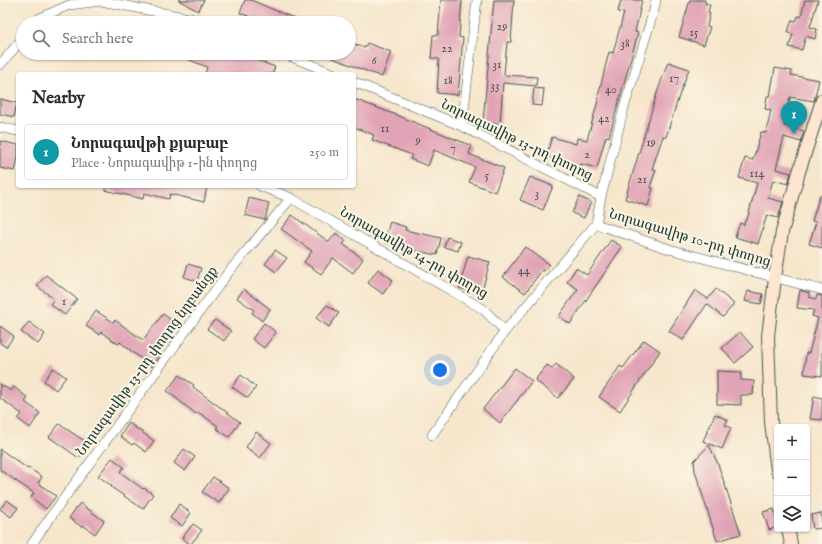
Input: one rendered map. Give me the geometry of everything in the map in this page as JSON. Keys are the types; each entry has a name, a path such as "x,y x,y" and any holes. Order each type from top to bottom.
{"main road":[{"path":"776,460 771,422 768,336 775,278 784,224 798,172 822,100"},
{"path":"789,532 791,544"}],"street":[{"path":"462,126 477,0"},
{"name":"Նորագավիթ 10-րդ փողոց","path":"432,435 505,331 596,224 601,197 624,108 656,0"},
{"path":"44,16 69,5 101,1 178,16"},
{"path":"0,65 16,46"},
{"path":"299,60 329,72"},
{"name":"Նորագավիթ 13-րդ փողոց","path":"356,83 462,126 601,197"},
{"path":"0,127 16,131"},
{"name":"Նորագավիթ 14-րդ փողոց","path":"265,188 291,198 483,309 505,331"},
{"name":"Նորագավիթ 13-րդ փողոց նրբանցք","path":"32,544 227,274 291,198"},
{"name":"Նորագավիթ 10-րդ փողոց","path":"596,224 669,249 822,290"}],"building":[{"path":"178,0 204,0 198,11"},
{"path":"245,0 251,0 289,16 248,16 240,13"},
{"path":"441,0 462,0 459,37 463,38 458,95 437,93 439,59 431,58 433,35 438,35"},
{"path":"494,0 514,0 511,42 507,42 504,75 537,77 536,86 503,83 500,124 483,122"},
{"path":"621,0 642,0 635,32 638,33 609,137 606,136 597,168 581,164 580,170 569,167 570,164 546,157 552,137 576,144 577,138 587,140 599,97 609,52 613,53 624,13 618,12"},
{"path":"690,0 705,0 705,3 710,5 707,26 710,27 704,45 679,37"},
{"path":"805,0 818,0 810,27 817,29 815,39 806,36 802,50 789,47 793,34 788,32 792,20 796,21 798,16 801,17"},
{"path":"367,43 391,52 382,77 338,60 356,60 356,45 365,48"},
{"path":"190,60 256,60 275,67 273,72 206,72 207,67"},
{"path":"668,62 689,69 666,137 663,136 652,169 656,170 650,187 653,188 648,206 625,199 657,93"},
{"path":"775,68 792,71 791,75 819,80 814,101 790,97 784,126 804,131 801,142 784,137 776,169 791,173 788,184 773,180 768,198 783,202 778,218 767,215 758,244 735,237 740,223 744,225 745,220 747,220 757,183 739,178 745,158 753,160 761,132 766,133 771,110 765,109 767,96 770,96"},
{"path":"534,88 544,89 542,106 532,105"},
{"path":"0,99 16,103 14,117 0,114"},
{"path":"356,100 472,146 469,154 504,168 495,192 469,182 475,167 434,150 428,166 410,159 412,155 372,140 374,135 356,128"},
{"path":"0,141 16,145 15,171 0,168"},
{"path":"530,177 553,186 543,210 520,200"},
{"path":"105,188 207,188 204,202 170,194 169,199 144,193 143,199 105,190"},
{"path":"820,195 822,195 822,248 809,244 816,222 812,221"},
{"path":"579,197 591,202 584,218 572,213"},
{"path":"249,198 269,203 265,220 245,215"},
{"path":"292,215 329,242 336,233 346,241 343,244 363,259 353,273 333,258 321,274 304,262 312,251 281,229"},
{"path":"390,222 406,227 405,230 441,238 437,255 402,248 384,242"},
{"path":"447,237 461,242 458,251 444,247"},
{"path":"611,240 622,247 570,324 559,316 578,289 567,282 576,268 587,275"},
{"path":"525,247 549,264 544,271 542,270 525,293 503,277"},
{"path":"275,250 287,258 276,272 265,264"},
{"path":"468,256 490,262 481,294 459,288"},
{"path":"188,264 201,268 197,281 184,277"},
{"path":"378,269 393,280 383,294 368,283"},
{"path":"46,275 77,299 65,315 50,304 54,299 37,286"},
{"path":"244,289 270,309 262,321 252,313 254,310 237,298"},
{"path":"716,289 734,304 723,317 707,304 683,340 669,331 695,290 708,299"},
{"path":"800,290 809,293 809,297 816,299 817,295 822,296 822,376 804,374 806,353 809,353 818,318 812,316 814,310 797,308"},
{"path":"748,291 763,294 761,304 745,301"},
{"path":"327,305 339,313 329,327 316,318"},
{"path":"96,311 113,322 115,320 143,340 163,314 175,323 156,348 162,353 152,367 120,342 118,344 101,332 100,335 86,326"},
{"path":"215,320 231,331 224,341 207,329"},
{"path":"29,322 45,334 38,344 21,332"},
{"path":"264,323 276,332 264,348 252,339"},
{"path":"0,326 14,336 6,347 0,343"},
{"path":"740,332 753,347 735,363 722,348"},
{"path":"644,340 660,351 620,411 599,397 620,366 623,368"},
{"path":"556,364 574,379 558,398 535,380 547,365 552,369"},
{"path":"53,368 66,377 56,390 44,381"},
{"path":"515,368 532,381 500,423 483,409"},
{"path":"717,371 741,372 741,380 754,381 753,395 741,395 741,405 717,404"},
{"path":"179,375 194,385 193,387 240,422 229,437 216,428 218,426 198,412 196,414 167,391"},
{"path":"241,375 256,387 248,398 232,387"},
{"path":"0,384 11,391 14,387 28,398 25,402 40,413 30,428 18,419 22,414 0,398"},
{"path":"814,396 822,398 822,420 810,419"},
{"path":"715,414 728,420 725,425 731,428 722,449 703,441"},
{"path":"129,423 154,441 146,452 134,443 132,445 120,436"},
{"path":"59,424 89,444 79,458 49,437"},
{"path":"256,432 271,443 260,458 246,447"},
{"path":"709,445 718,464 741,534 717,541 695,471 694,461"},
{"path":"0,449 42,477 38,483 56,496 46,509 31,497 34,493 0,470"},
{"path":"184,449 195,457 185,471 174,463"},
{"path":"112,458 124,467 120,472 143,489 144,488 153,494 143,509 98,476"},
{"path":"213,477 229,488 219,503 202,492"},
{"path":"7,500 18,508 11,517 0,509"},
{"path":"80,503 104,521 95,534 83,525 82,527 69,518"},
{"path":"179,504 191,513 182,526 170,518"},
{"path":"774,509 774,528 769,530 763,512"},
{"path":"821,513 822,528 813,529 811,515"},
{"path":"193,524 202,530 190,544 182,538"}],"place":[{"name":"Նորագավթի քյաբաբ","path":"794,134"}]}
